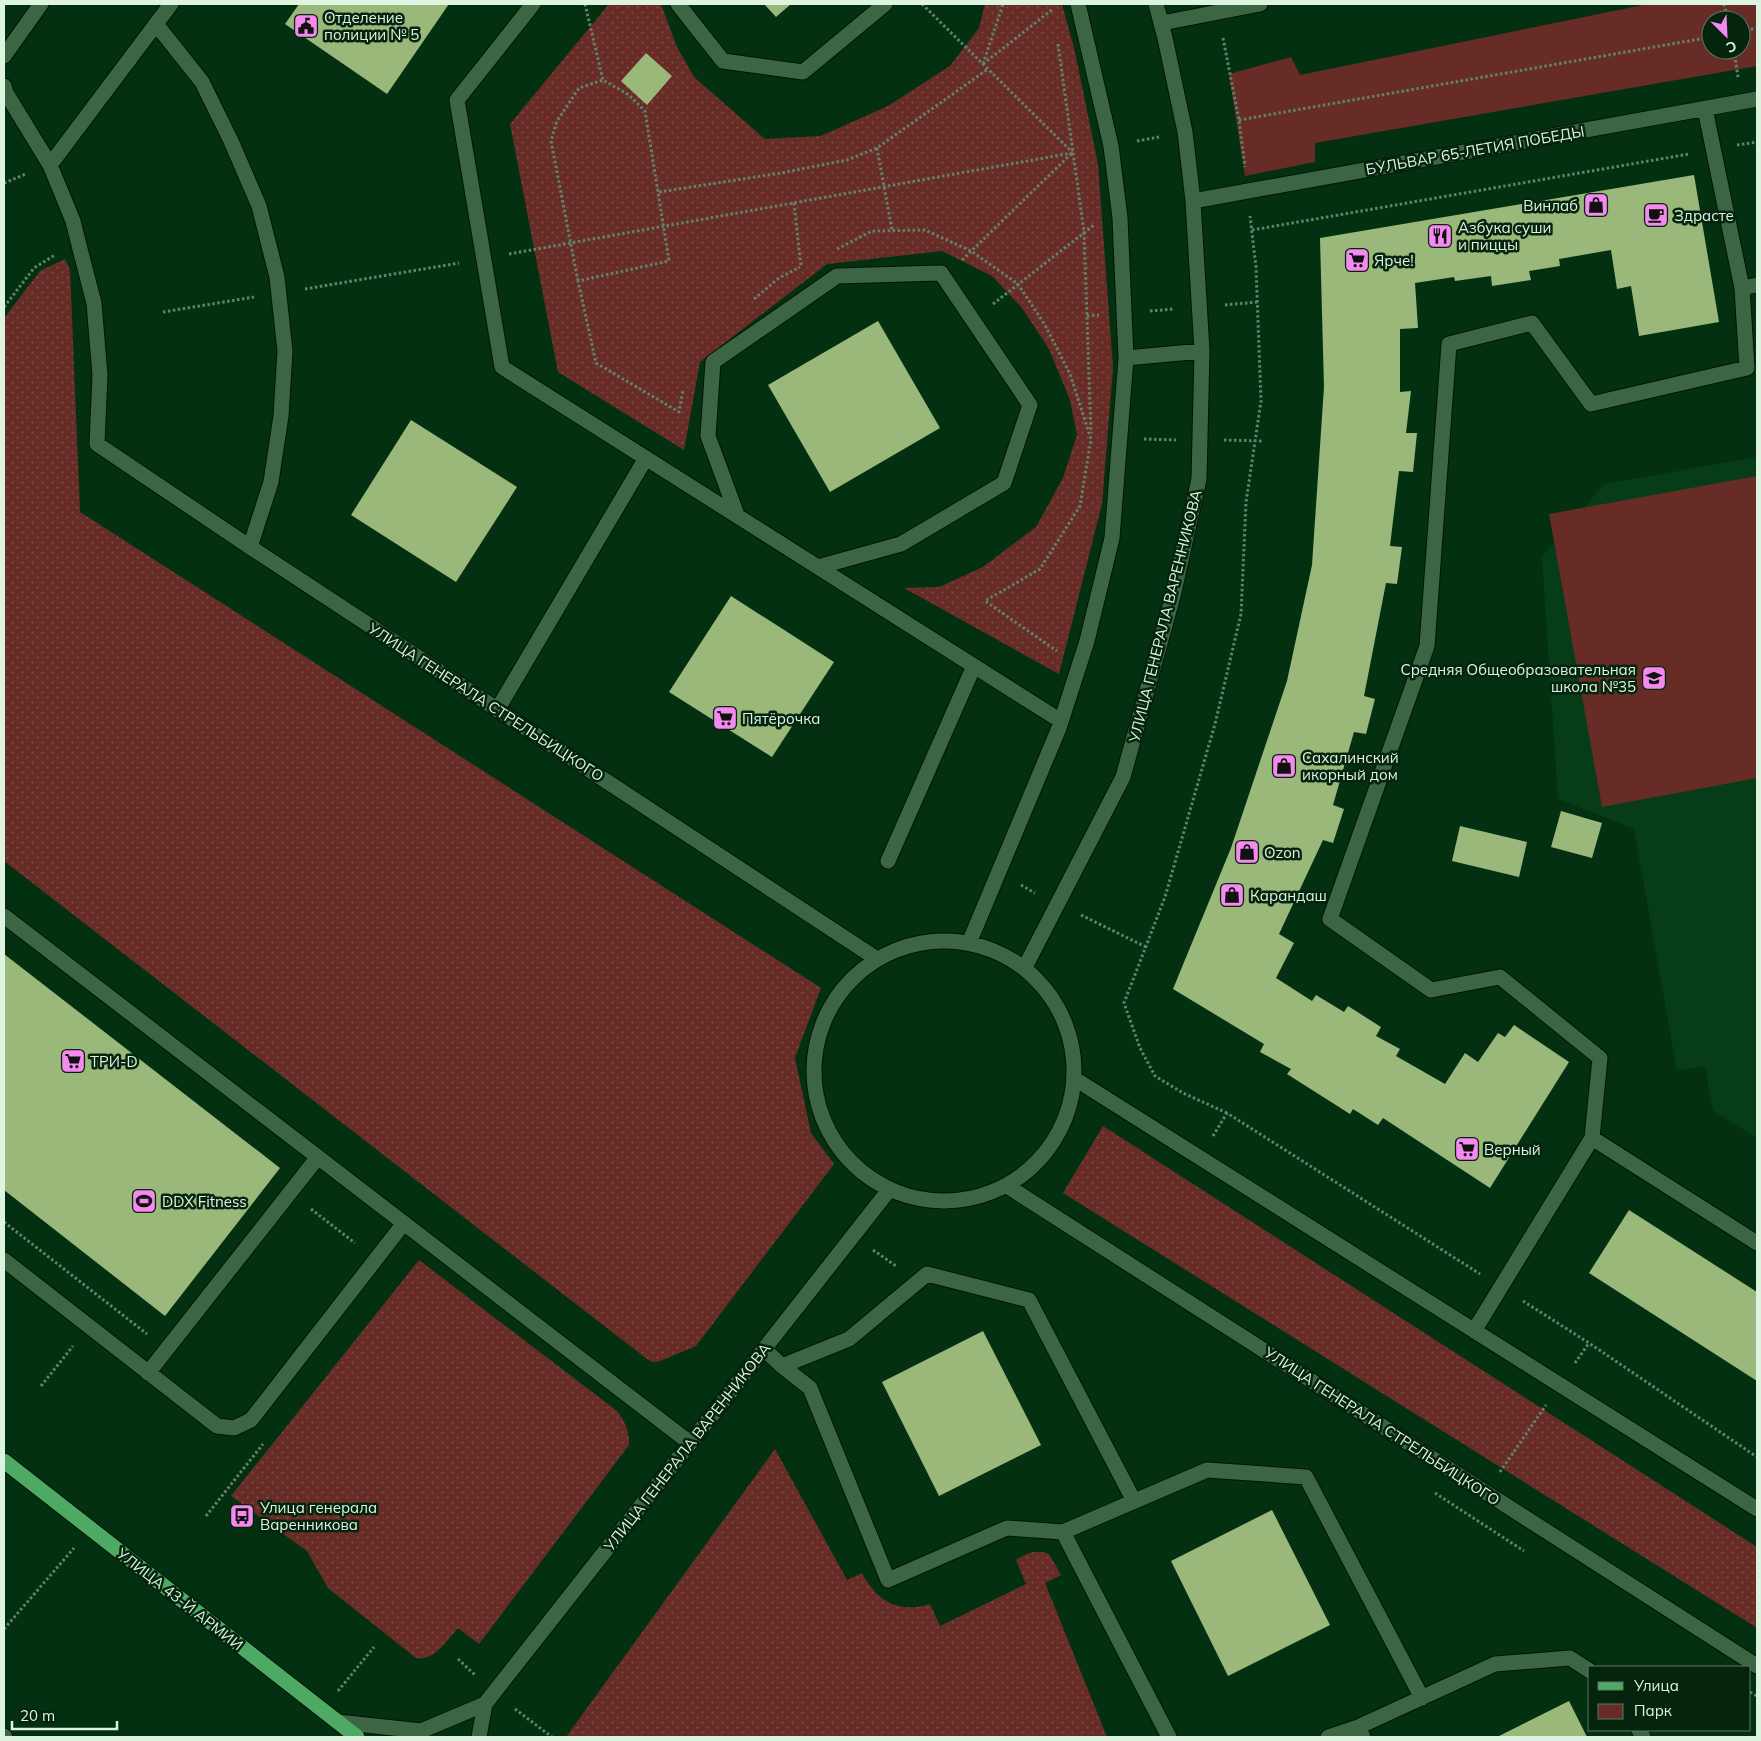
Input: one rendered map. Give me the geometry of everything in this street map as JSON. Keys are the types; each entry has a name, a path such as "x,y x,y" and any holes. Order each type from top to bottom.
{"main road":[{"name":"УЛИЦА 43-Й АРМИИ","path":"4,1461 357,1737"}],"street":[{"path":"4,56 41,4"},
{"path":"50,165 171,4"},
{"path":"533,4 457,100 502,367 1061,721"},
{"path":"678,4 723,61 803,72 885,4"},
{"path":"969,942 1061,721 1087,641 1112,538 1126,358 1118,206 1111,146 1078,4"},
{"name":"УЛИЦА ГЕНЕРАЛА ВАРЕННИКОВА","path":"1024,968 1123,778 1173,596 1199,478 1202,351 1193,201 1185,132 1162,23 1156,4"},
{"path":"1162,23 1260,4"},
{"path":"156,24 202,82 232,141 259,206 276,277 285,351 281,416 271,482 250,547"},
{"path":"4,86 6,93 50,165 72,221 80,250"},
{"name":"БУЛЬВАР 65-ЛЕТИЯ ПОБЕДЫ","path":"1193,201 1757,99"},
{"path":"1474,1331 1592,1138 1600,1058 1500,977 1431,990 1330,919 1427,646 1449,344 1532,323 1591,404 1747,368 1750,286 1705,109"},
{"name":"УЛИЦА ГЕНЕРАЛА СТРЕЛЬБИЦКОГО","path":"80,250 94,303 100,375 97,444 497,710 877,958"},
{"path":"737,515 708,436 713,362 837,276 940,273 1030,405 1004,483 901,544 818,567"},
{"path":"1126,358 1202,351"},
{"path":"497,710 646,458"},
{"path":"888,861 974,666"},
{"path":"4,916 690,1443"},
{"path":"938,940 969,942 998,952 1024,968 1054,998 1072,1037 1075,1079 1070,1111 1056,1140 1034,1166 1007,1186 969,1200 928,1202 889,1190 856,1168 830,1136 816,1098 814,1058 824,1019 846,985 877,958 906,946 938,940"},
{"path":"1075,1079 1757,1510"},
{"path":"1592,1138 1757,1243"},
{"path":"148,1373 318,1157"},
{"name":"УЛИЦА ГЕНЕРАЛА СТРЕЛЬБИЦКОГО","path":"1007,1186 1757,1666"},
{"name":"УЛИЦА ГЕНЕРАЛА ВАРЕННИКОВА","path":"479,1737 485,1704 889,1190"},
{"path":"4,1260 217,1426 234,1428 251,1420 404,1223"},
{"path":"782,1366 849,1339 927,1274 1029,1300 1134,1501"},
{"path":"764,1349 810,1388 888,1580 1007,1528 1063,1532 1207,1470 1306,1476 1422,1698"},
{"path":"1063,1532 1169,1737"},
{"path":"1328,1737 1361,1732 1422,1698 1496,1664 1570,1658 1588,1670"},
{"name":"УЛИЦА ГЕНЕРАЛА ВАРЕННИКОВА","path":"338,1722 421,1731 485,1704"}],"path":[{"path":"578,281 669,261 645,111 629,95 603,80 586,4"},
{"path":"922,4 1072,153"},
{"path":"983,64 1003,4"},
{"path":"983,64 1053,6 1059,4"},
{"path":"1053,6 1055,18"},
{"path":"1217,12 1239,120 1248,191 1256,267 1261,401 1246,502 1241,614 1215,724 1165,897 1124,1003 1140,1048 1155,1076 1183,1093 1226,1113 1589,1343 1757,1458"},
{"path":"1058,37 1084,232 1091,439 1080,506 1040,569 986,601 1078,666"},
{"path":"1239,120 1701,39"},
{"path":"658,192 780,174 847,160 877,148 988,69"},
{"path":"603,80 579,88 557,121 551,141 596,363 679,412 684,383"},
{"path":"1137,141 1162,136"},
{"path":"1252,230 1757,142"},
{"path":"877,148 892,230"},
{"path":"163,312 484,259 1072,153"},
{"path":"944,278 1072,153"},
{"path":"794,203 801,267"},
{"path":"973,320 1118,206"},
{"path":"837,249 872,231 925,230 971,251 1018,284 1045,326 1070,374 1091,439"},
{"path":"4,307 34,268 52,256 80,250"},
{"path":"750,303 779,278 810,262"},
{"path":"1200,1158 1226,1113"},
{"path":"4,1222 166,1350"},
{"path":"1470,1517 1589,1343"},
{"path":"41,1386 74,1345"},
{"path":"4,1629 75,1546"},
{"path":"322,1710 374,1647"}],"shaded area":[{"name":"Средняя Общеобразовательная школа №35","path":"1757,457 1757,1138 1713,1111 1705,1066 1677,1071 1634,829 1558,799 1542,557 1604,484"}],"green space":[{"path":"609,4 661,4 677,47 694,77 765,139 821,136 888,106 950,66 979,28 985,4 1062,4 1075,52 1098,164 1113,368 1102,504 1059,674 904,588 939,587 983,567 1036,527 1063,478 1077,435 1070,400 1049,349 1022,308 992,276 942,251 827,264 700,362 684,450 558,372 510,124"},
{"path":"1648,4 1757,4 1757,66 1315,143 1315,162 1245,176 1229,74 1291,57 1300,75"},
{"path":"65,259 70,270 80,512 821,988 795,1058 811,1133 834,1164 696,1346 660,1361 653,1362 647,1359 4,861 4,318 40,271"},
{"path":"1757,476 1757,778 1602,807 1549,514"},
{"path":"1103,1126 1757,1547 1757,1628 1063,1193"},
{"path":"419,1260 617,1411 626,1427 629,1445 479,1644 458,1628 440,1649 423,1658 416,1658 328,1588 307,1551 231,1496"},
{"path":"775,1449 847,1580 862,1573 874,1591 890,1603 908,1607 930,1604 940,1626 1026,1584 1016,1560 1032,1553 1049,1554 1061,1575 1045,1583 1107,1737 566,1737"}],"building":[{"path":"299,4 449,4 387,94 285,24"},
{"path":"764,4 791,4 776,17"},
{"path":"646,53 672,76 647,105 621,81"},
{"path":"1694,175 1719,322 1639,336 1631,286 1617,289 1611,250 1559,259 1560,266 1529,271 1531,280 1492,286 1491,276 1455,281 1454,277 1415,283 1418,328 1400,329 1400,392 1411,391 1406,433 1417,433 1413,472 1399,471 1390,546 1402,547 1397,584 1386,583 1364,696 1375,699 1366,734 1354,732 1333,805 1344,809 1333,843 1323,840 1279,934 1294,943 1276,978 1312,1001 1316,995 1344,1012 1348,1006 1381,1027 1376,1036 1400,1049 1396,1056 1445,1084 1465,1053 1478,1062 1498,1033 1505,1037 1514,1025 1569,1062 1490,1188 1383,1118 1378,1125 1353,1109 1350,1114 1287,1074 1291,1069 1260,1052 1264,1044 1173,989 1231,848 1287,681 1312,565 1324,387 1320,238"},
{"path":"878,321 940,428 830,492 768,385"},
{"path":"411,420 517,487 456,582 351,515"},
{"path":"731,596 834,662 772,757 669,692"},
{"path":"1561,811 1602,823 1592,858 1551,847"},
{"path":"1460,826 1527,842 1519,877 1452,861"},
{"name":"ТРИ-D","path":"4,954 280,1168 165,1316 4,1190"},
{"path":"1629,1210 1757,1292 1757,1381 1589,1273"},
{"path":"983,1331 1041,1445 939,1496 882,1382"},
{"path":"1272,1510 1330,1625 1228,1676 1171,1561"},
{"path":"1569,1701 1587,1737 1497,1737"}],"place":[{"name":"Отделение полиции № 5","path":"306,26"},
{"name":"Винлаб","path":"1596,205"},
{"name":"Здрасте","path":"1656,215"},
{"name":"Азбука суши и пиццы","path":"1440,236"},
{"name":"Ярче!","path":"1357,260"},
{"name":"Средняя Общеобразовательная школа №35","path":"1654,678"},
{"name":"Пятёрочка","path":"725,718"},
{"name":"Сахалинский икорный дом","path":"1284,766"},
{"name":"Ozon","path":"1247,852"},
{"name":"Карандаш","path":"1232,895"},
{"name":"ТРИ-D","path":"73,1061"},
{"name":"Верный","path":"1467,1149"},
{"name":"DDX Fitness","path":"144,1201"},
{"name":"Улица генерала Варенникова","path":"242,1516"}]}
